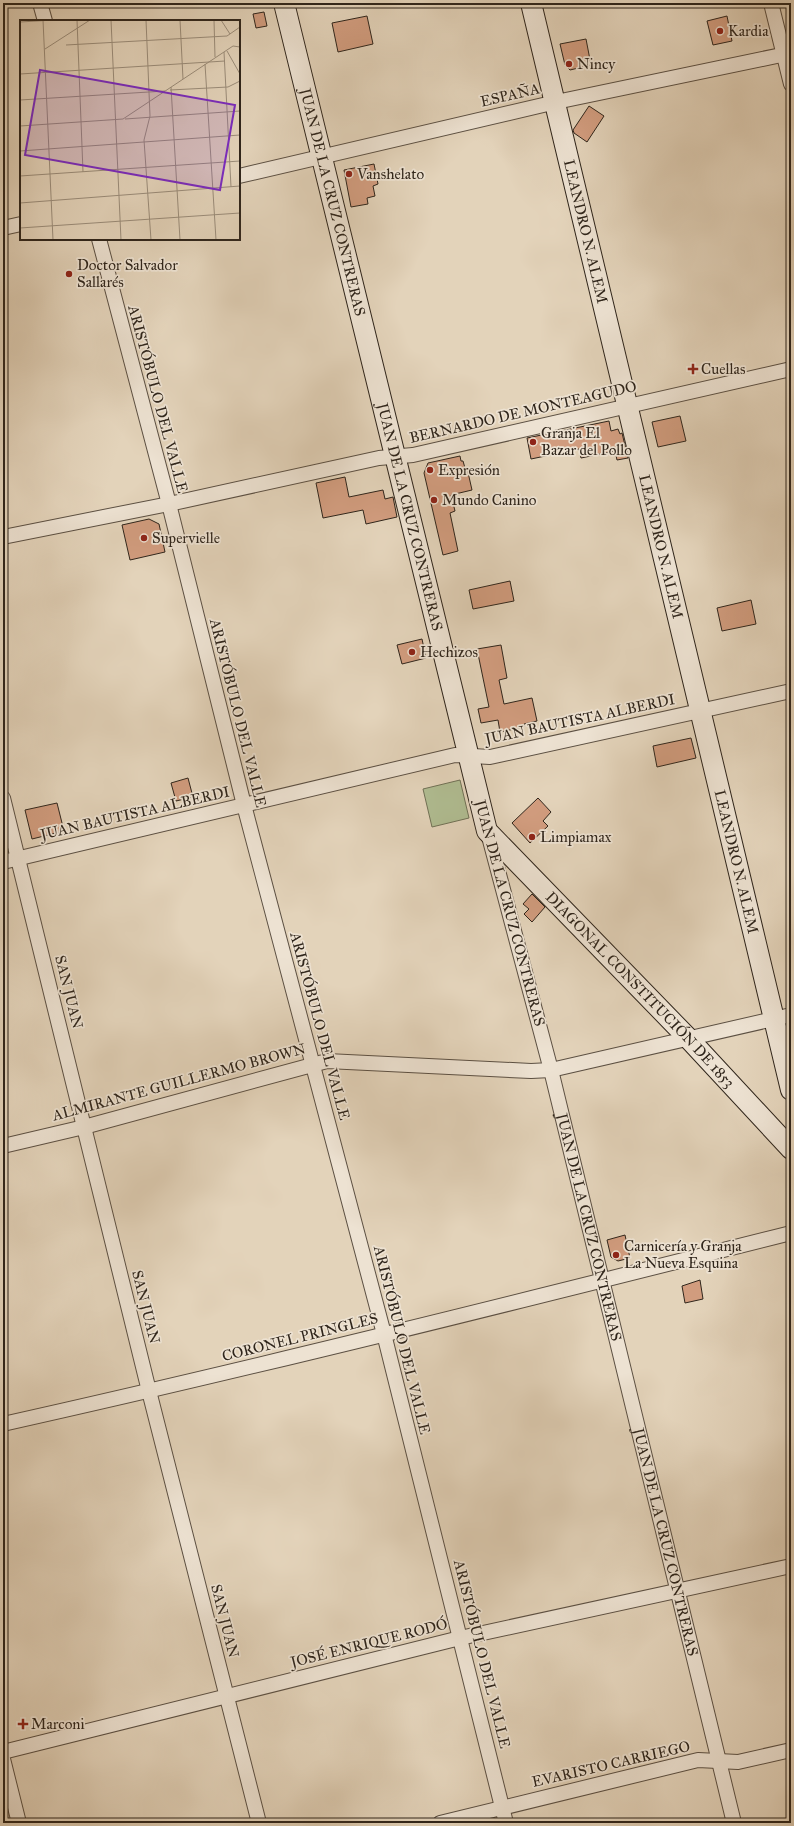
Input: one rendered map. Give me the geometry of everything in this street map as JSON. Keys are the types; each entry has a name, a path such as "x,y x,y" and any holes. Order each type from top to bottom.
{"main road":[{"name":"JUAN DE LA CRUZ CONTRERAS","path":"284,3 488,831"},
{"name":"LEANDRO N. ALEM","path":"531,3 629,405 701,711 783,1016 791,1090"},
{"name":"DIAGONAL CONSTITUCIÓN DE 1853","path":"488,831 688,1038 791,1149"}],"street":[{"path":"40,3 45,20"},
{"path":"771,3 787,54 791,84"},
{"name":"ESPAÑA","path":"240,176 322,158 556,102 787,54"},
{"path":"3,228 20,224"},
{"name":"ARISTÓBULO DEL VALLE","path":"99,240 169,504 244,805 384,1334 506,1823"},
{"name":"BERNARDO DE MONTEAGUDO","path":"3,537 169,504 379,458 413,455 791,369"},
{"name":"JUAN BAUTISTA ALBERDI","path":"3,862 455,755 490,757 791,691"},
{"name":"SAN JUAN","path":"3,798 149,1391 259,1823"},
{"name":"JUAN DE LA CRUZ CONTRERAS","path":"488,831 551,1070 717,1761 734,1823"},
{"name":"ALMIRANTE GUILLERMO BROWN","path":"3,1146 84,1127 327,1060 531,1071 551,1070 783,1016"},
{"name":"CORONEL PRINGLES","path":"3,1424 149,1391 602,1281 791,1233"},
{"name":"JOSÉ ENRIQUE RODÓ","path":"3,1752 460,1638 791,1566"},
{"name":"EVARISTO CARRIEGO","path":"440,1823 698,1760 738,1762 791,1750"},
{"path":"3,1759 19,1823"}],"green space":[{"path":"460,780 469,818 432,827 423,789"}],"building":[{"path":"264,12 267,26 256,28 253,14"},
{"path":"367,16 373,44 338,52 332,23"},
{"name":"Kardia","path":"727,16 732,41 713,45 707,21"},
{"path":"586,39 591,65 570,70 565,65 560,44"},
{"path":"589,106 604,116 587,142 574,133 573,130"},
{"path":"374,164 378,184 373,186 375,196 367,198 368,204 351,207 344,170"},
{"path":"680,416 686,441 658,447 652,422"},
{"path":"609,421 611,431 618,429 620,434 622,433 628,458 617,460 615,451 581,458 579,449 531,459 527,438"},
{"path":"460,456 465,468 467,468 472,490 451,495 455,511 450,513 458,551 443,555 424,473 428,463"},
{"path":"345,477 349,497 383,490 385,499 393,497 397,517 366,524 363,510 323,518 316,483"},
{"name":"Supervielle","path":"149,519 159,524 165,552 130,560 122,525"},
{"path":"510,581 514,601 473,609 469,590"},
{"path":"751,600 756,624 722,631 717,608"},
{"name":"Hechizos","path":"422,639 426,658 402,664 397,645"},
{"path":"501,645 507,678 499,680 504,704 532,698 537,721 524,724 524,727 500,732 498,720 481,723 478,709 489,707 477,649"},
{"path":"691,738 696,758 657,767 653,746"},
{"path":"188,778 193,797 176,801 171,783"},
{"path":"538,798 551,812 543,821 548,826 530,843 512,823"},
{"path":"57,803 64,831 32,839 25,810"},
{"path":"532,894 545,907 532,922 524,914 529,909 523,904"},
{"path":"625,1235 630,1258 618,1261 611,1257 607,1240"},
{"path":"700,1280 703,1299 685,1303 682,1286"}],"place":[{"name":"Kardia","path":"720,31"},
{"name":"Nincy","path":"569,64"},
{"name":"Vanshelato","path":"349,174"},
{"name":"Doctor Salvador Sallarés","path":"69,274"},
{"name":"Cuellas","path":"693,369"},
{"name":"Granja El Bazar del Pollo","path":"533,442"},
{"name":"Expresión","path":"430,470"},
{"name":"Mundo Canino","path":"434,500"},
{"name":"Supervielle","path":"144,538"},
{"name":"Hechizos","path":"412,652"},
{"name":"Limpiamax","path":"532,837"},
{"name":"Carnicería y Granja La Nueva Esquina","path":"616,1255"},
{"name":"Marconi","path":"23,1724"}]}
